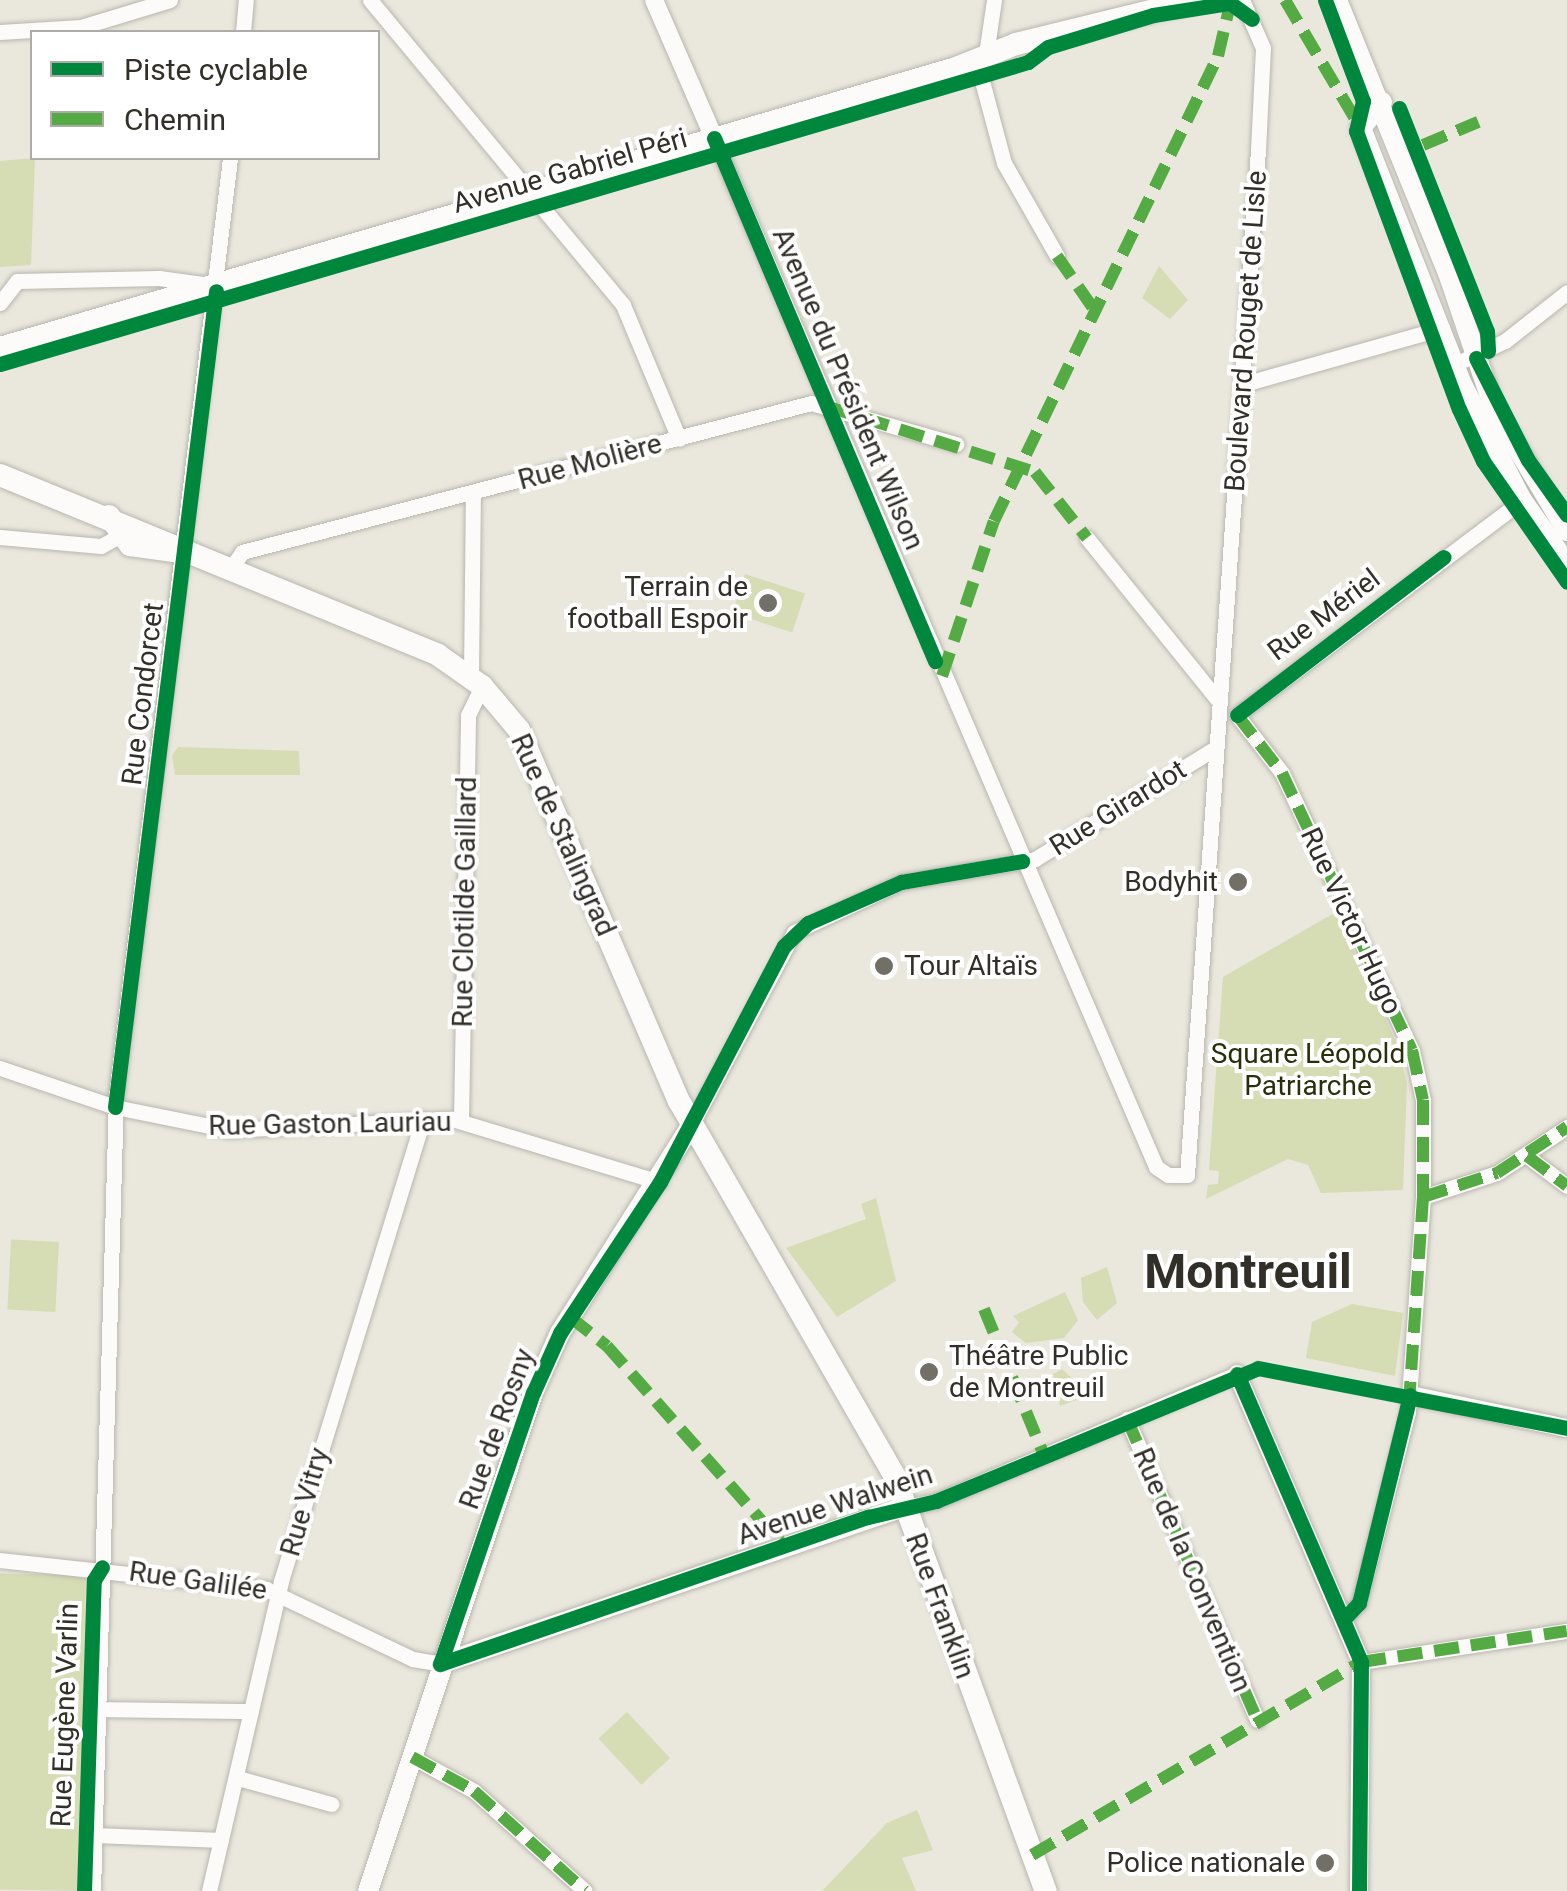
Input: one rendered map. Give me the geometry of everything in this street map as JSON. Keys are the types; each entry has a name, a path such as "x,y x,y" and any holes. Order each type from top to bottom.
{"main road":[{"name":"Avenue Gabriel Péri","path":"0,348 985,59 1016,44 1196,0"},
{"path":"1337,0 1382,102 1508,437 1567,531"},
{"path":"1382,102 1361,128 1455,364 1522,500 1567,564"},
{"name":"Rue de Stalingrad","path":"0,475 121,526 142,550 186,552 231,568 438,655 476,681 533,756 692,1124"},
{"name":"Rue de Rosny","path":"368,1891 440,1664 533,1394 560,1332 660,1182 692,1124"},
{"name":"Rue Franklin","path":"692,1124 896,1478 1046,1891"},
{"name":"Avenue Walwein","path":"440,1664 905,1507"}],"street":[{"path":"40,30 81,28 170,0"},
{"path":"243,30 246,0"},
{"path":"370,0 624,305 679,439"},
{"name":"Avenue du Président Wilson","path":"654,0 1156,1167 1168,1175 1187,1175"},
{"path":"994,0 982,81 1004,162 1058,256"},
{"name":"Boulevard Rouget de Lisle","path":"1187,1175 1214,775 1212,750 1244,384 1263,48 1242,0"},
{"path":"0,32 30,31"},
{"name":"Rue Condorcet","path":"115,1107 186,552 230,160"},
{"path":"0,304 17,281 159,278 217,286"},
{"path":"1455,364 1476,358 1567,292"},
{"path":"1244,384 1442,328"},
{"name":"Rue Molière","path":"231,568 242,552 810,402 956,444"},
{"name":"Rue Clotilde Gaillard","path":"461,1121 468,715 476,681 474,492"},
{"name":"Rue Mériel","path":"1230,714 1522,500"},
{"path":"0,537 101,546 121,526"},
{"path":"1087,538 1216,698"},
{"name":"Boulevard Rouget de Lisle","path":"1214,775 1230,714 1222,665"},
{"name":"Rue Victor Hugo","path":"1230,714 1282,773 1412,1050 1422,1100 1424,1198 1410,1395 1359,1603 1344,1619"},
{"name":"Rue Girardot","path":"692,1124 794,932 901,882 1035,859 1212,750"},
{"name":"Rue Gaston Lauriau","path":"0,1068 115,1107 229,1130 423,1119 461,1121 660,1182"},
{"name":"Rue Eugène Varlin","path":"93,1891 115,1107"},
{"name":"Rue Vitry","path":"209,1891 279,1592 423,1119"},
{"path":"1424,1198 1527,1156 1567,1128"},
{"path":"1527,1156 1567,1186"},
{"path":"1237,1374 1361,1662 1359,1891"},
{"name":"Avenue Walwein","path":"905,1507 936,1501 1237,1374"},
{"path":"1410,1395 1567,1428"},
{"name":"Rue de la Convention","path":"1127,1419 1257,1720"},
{"name":"Rue Galilée","path":"0,1560 102,1566 279,1592 413,1660 440,1664"},
{"path":"1361,1662 1567,1631"},
{"path":"99,1709 251,1711"},
{"path":"412,1756 479,1795 585,1891"},
{"path":"238,1778 331,1804"},
{"path":"95,1835 222,1840"}],"green space":[{"path":"35,160 31,265 0,267 0,161"},
{"path":"1159,266 1188,300 1170,319 1142,298"},
{"name":"Terrain de football Espoir","path":"745,574 805,593 792,632 732,613"},
{"path":"178,747 299,751 300,775 175,775 172,756"},
{"name":"Square Léopold Patriarche","path":"1336,912 1396,1042 1407,1083 1403,1190 1321,1193 1308,1165 1288,1159 1206,1199 1208,1185 1218,1184 1219,1171 1209,1170 1223,977"},
{"path":"876,1198 896,1281 837,1317 786,1248 866,1219 861,1204"},
{"path":"11,1239 59,1242 55,1312 7,1309"},
{"path":"1107,1267 1117,1303 1097,1320 1083,1302 1081,1278"},
{"path":"1065,1292 1078,1320 1064,1338 1026,1343 1012,1332 1019,1322 1013,1316"},
{"path":"1352,1304 1403,1313 1395,1376 1306,1358 1312,1322"},
{"path":"1062,1369 1090,1395 1060,1406 1053,1374"},
{"path":"0,1573 86,1575 80,1891 0,1890"},
{"path":"627,1712 670,1758 641,1785 598,1739"},
{"path":"917,1810 933,1850 902,1858 916,1891 822,1891 887,1823"}],"marked path":[{"path":"942,676 994,521 1218,56 1231,0"},
{"path":"1285,0 1358,124"},
{"path":"1423,145 1478,122"},
{"path":"1057,256 1093,308"},
{"path":"829,407 1035,472 1087,538"},
{"path":"1237,715 1282,773 1412,1050 1423,1100 1423,1197 1409,1401"},
{"path":"1423,1197 1497,1173 1567,1127"},
{"path":"1527,1156 1567,1186"},
{"path":"984,1309 1044,1455"},
{"path":"570,1317 607,1346 784,1546"},
{"path":"1127,1419 1257,1720"},
{"path":"1032,1855 1361,1662 1567,1631"},
{"path":"412,1757 474,1791 585,1891"}],"cycle path":[{"path":"1325,0 1363,101 1356,131 1459,409 1483,461 1567,582"},
{"path":"0,364 1028,62 1048,47 1153,15 1230,3 1252,19"},
{"path":"1399,108 1487,331 1488,351"},
{"path":"714,138 935,661"},
{"path":"115,1107 216,291"},
{"path":"1476,358 1528,460 1567,515"},
{"path":"1237,715 1444,557"},
{"path":"440,1664 533,1393 560,1333 660,1182 784,946 808,923 901,882 1022,861"},
{"path":"440,1664 868,1517 936,1501 1258,1368 1567,1428"},
{"path":"1237,1374 1361,1662 1359,1891"},
{"path":"1344,1619 1359,1603 1410,1395"},
{"path":"84,1891 94,1580 102,1567"}],"place":[{"name":"Terrain de football Espoir","path":"768,603"},
{"name":"Bodyhit","path":"1238,882"},
{"name":"Tour Altaïs","path":"884,966"},
{"name":"Théâtre Public de Montreuil","path":"929,1372"},
{"name":"Police nationale","path":"1325,1863"}],"district":[{"name":"Montreuil","path":"1248,1272"}]}
